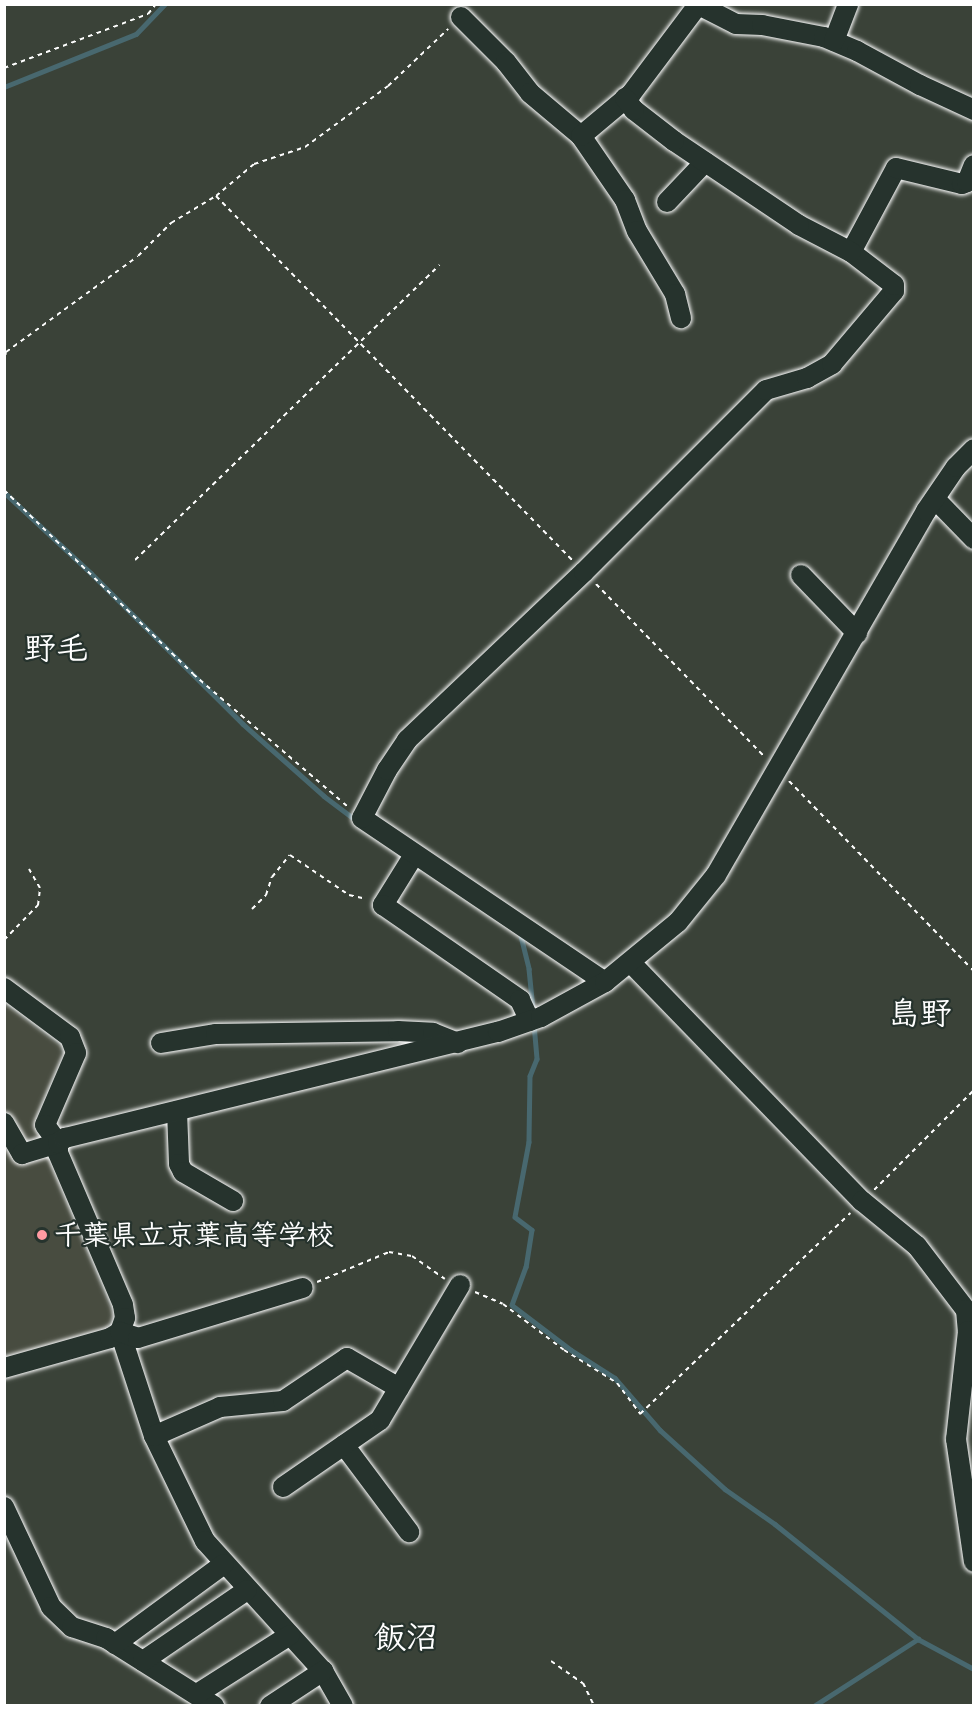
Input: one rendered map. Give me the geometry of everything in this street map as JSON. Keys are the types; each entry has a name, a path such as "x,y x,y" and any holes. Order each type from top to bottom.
{"street":[{"path":"834,41 849,4"},
{"path":"581,136 631,94 697,5 736,24 762,25 834,41 974,110"},
{"path":"461,17 506,62 530,93 581,136 625,200 637,231 675,294 681,318"},
{"path":"605,982 362,818 387,770 407,740 584,572 766,390 807,378 832,364 894,291 894,285 851,252 800,225 705,162 642,116 625,98"},
{"path":"667,202 705,162"},
{"path":"851,252 896,168 962,184 967,182 974,165"},
{"path":"4,1123 22,1154 58,1143 65,1138 458,1043 531,1021 605,982 678,922 716,875 935,499 956,467 974,449"},
{"path":"935,499 974,539"},
{"path":"801,575 857,633"},
{"path":"414,855 383,905 520,1000 531,1021"},
{"path":"630,963 862,1202 917,1246 966,1310 968,1331 956,1440 974,1562"},
{"path":"4,988 70,1037 76,1053 45,1125 58,1143 58,1153 123,1305 125,1318 120,1332 154,1436 205,1541 247,1590 323,1671 343,1706"},
{"path":"161,1043 216,1034 398,1032 433,1033 458,1043"},
{"path":"177,1111 179,1164 183,1172 232,1201"},
{"path":"283,1487 380,1420 460,1285"},
{"path":"4,1368 110,1338 120,1332 138,1338 303,1288"},
{"path":"154,1436 220,1407 283,1401 347,1358 399,1388"},
{"path":"344,1445 409,1532"},
{"path":"4,1507 51,1606 72,1627 115,1644 214,1706"},
{"path":"115,1644 224,1564"},
{"path":"143,1661 247,1590"},
{"path":"196,1694 290,1635"},
{"path":"270,1706 323,1671"}],"path":[{"path":"4,69 148,14 156,4"},
{"path":"4,364 6,352 138,256 171,223 216,196 254,164 305,147 388,86 461,17"},
{"path":"216,196 974,971"},
{"path":"135,560 439,265"},
{"path":"4,490 193,674 314,780 362,818"},
{"path":"252,909 266,896 272,877 290,855 349,895 383,905"},
{"path":"4,940 38,905 40,888 29,869"},
{"path":"303,1288 390,1252 412,1256 446,1280 503,1304 564,1350 617,1383 640,1414 862,1202 974,1090"},
{"path":"551,1661 583,1683 594,1706"}],"shaded area":[{"name":"千葉県立京葉高等学校","path":"4,1004 60,1046 61,1057 36,1117 35,1128 113,1315 107,1328 92,1337 5,1358"}],"waterway":[{"path":"4,87 136,34 165,4"},
{"path":"4,492 91,573 243,724 324,796 355,819"},
{"path":"520,932 529,969 533,1009"},
{"path":"534,1024 537,1059 530,1076 529,1142 515,1217 532,1230 526,1267 512,1305 571,1350 615,1378 660,1430 725,1489 775,1524 918,1639 974,1669"},
{"path":"814,1706 918,1639"}],"place":[{"name":"千葉県立京葉高等学校","path":"42,1235"}],"district":[{"name":"野毛","path":"56,649"},
{"name":"島野","path":"920,1014"},
{"name":"飯沼","path":"406,1638"}]}
